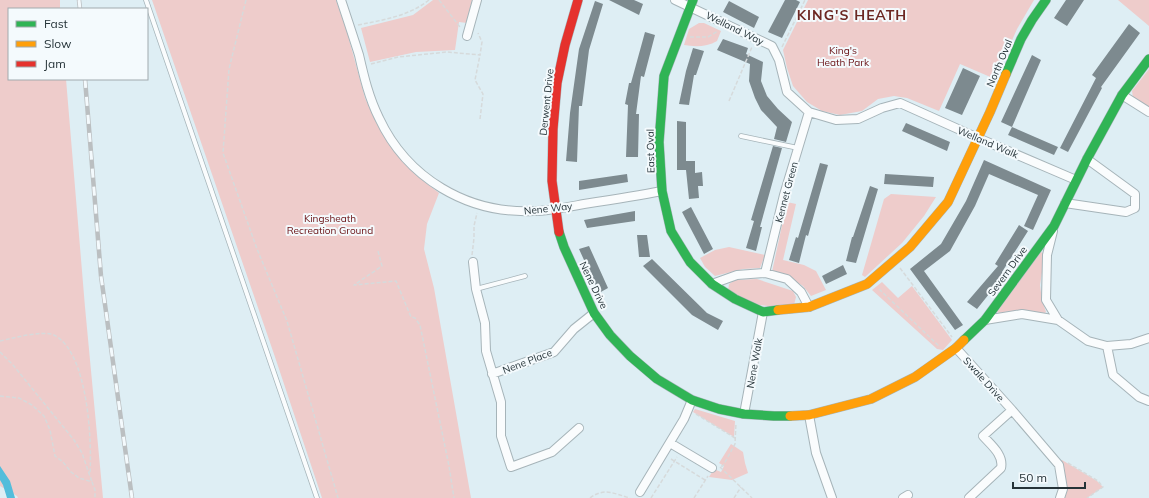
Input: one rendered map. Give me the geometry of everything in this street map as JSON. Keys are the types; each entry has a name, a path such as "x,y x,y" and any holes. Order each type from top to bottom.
{"street":[{"name":"Nene Way","path":"341,0 369,93 379,119 390,138 408,161 420,173 441,188 453,195 479,205 500,210 518,211 555,209 662,191"},
{"path":"467,36 477,0"},
{"name":"Derwent Drive","path":"555,209 552,181 552,153 557,83 565,45 578,0"},
{"name":"Welland Way","path":"675,0 691,3 723,22 772,46 778,57"},
{"name":"North Oval","path":"978,138 1021,39 1046,0"},
{"name":"East Oval","path":"691,3 664,76 659,142 662,191 671,231 690,262 712,284 735,299 763,312"},
{"path":"778,57 787,92 809,112"},
{"name":"Severn Drive","path":"809,415 871,398 915,377 957,347 985,320 1054,226 1076,180 1122,96 1149,59"},
{"path":"1122,96 1149,112"},
{"name":"Welland Walk","path":"809,112 836,120 858,119 882,108 900,103 1076,180"},
{"name":"Kennet Green","path":"765,273 784,195 809,112"},
{"path":"763,312 809,307 867,284 910,247 948,202 978,138"},
{"path":"1065,203 1126,212 1135,208 1135,194 1087,159"},
{"name":"Nene Drive","path":"555,209 558,229 564,247 594,314 610,335 630,356 657,379 692,400 719,409 774,416 809,415"},
{"path":"1054,226 1047,255 1046,300 1058,320 1088,341 1107,346 1131,344 1149,338"},
{"name":"Nene Place","path":"473,262 476,289 485,323 486,351 501,402 501,436 511,467 552,452 579,428"},
{"path":"712,284 737,275 765,273 787,279 801,292 809,307"},
{"name":"Nene Walk","path":"741,413 763,312"},
{"name":"Nene Place","path":"492,374 554,352 574,329 594,314"},
{"path":"985,320 1022,314 1058,320"},
{"path":"1107,346 1113,375 1139,397 1149,401"},
{"name":"Swale Drive","path":"957,347 1059,465 1063,489 1060,498"},
{"path":"640,492 684,419 692,400"},
{"name":"Swale Drive","path":"969,498 1001,468 1002,462 1000,458 994,448 983,436 1012,410"},
{"path":"809,415 816,453 832,498"},
{"path":"670,443 712,468"}],"lane":[{"path":"146,0 317,498"},
{"path":"741,136 798,148"},
{"path":"476,289 525,276"}],"path":[{"path":"246,0 229,69 223,153 257,249 287,321 338,498"},
{"path":"350,27 407,13 418,8 429,0"},
{"path":"439,0 467,36"},
{"path":"778,57 805,0"},
{"path":"688,36 694,38 708,37 718,31 723,22"},
{"path":"470,25 476,29 482,42 476,80 483,94 480,119"},
{"path":"729,101 756,38"},
{"path":"361,67 398,57 447,52 480,55"},
{"path":"473,262 472,253 474,226 479,205"},
{"path":"378,251 382,266 354,285 396,281 411,317 414,318 420,325 449,466 454,498"},
{"path":"894,260 957,347"},
{"path":"870,281 947,354"},
{"path":"0,341 35,334 54,335 61,340 68,349 80,370 85,397 89,423 91,455 90,473"},
{"path":"0,352 13,365 82,452 95,490 95,498"},
{"path":"0,396 19,398 32,405 44,416 50,430 54,456 79,478 92,482"},
{"path":"688,410 735,438"},
{"path":"741,413 735,444 723,466 720,466 752,498"},
{"path":"651,498 681,450"},
{"path":"663,454 705,480"},
{"path":"1067,463 1098,481 1103,487 1087,498"},
{"path":"694,498 712,468"},
{"path":"734,498 740,487"},
{"path":"590,498 596,493 607,491 630,498"}],"green space":[{"path":"0,0 60,0 60,8 8,8 8,80 66,80 103,498 18,498 0,486"},
{"name":"Kingsheath Recreation Ground","path":"152,0 336,0 347,32 365,98 375,120 400,158 416,175 439,193 427,224 424,249 434,288 471,498 322,498"},
{"path":"433,0 472,0 467,23 459,22 455,50 416,52 370,62 361,28 413,15"},
{"name":"King's Heath Park","path":"808,0 1034,0 1017,29 995,79 960,64 939,111 907,98 894,96 878,99 862,111 840,115 822,111 807,102 793,86 787,68 783,50"},
{"path":"1118,0 1149,0 1149,26"},
{"path":"699,23 704,23 721,31 717,41 701,46 684,45 689,29"},
{"path":"1149,69 1149,108 1133,98 1132,91"},
{"path":"891,194 936,197 924,216 902,243 865,277 862,275 884,199"},
{"path":"787,202 796,204 783,260 804,265 816,271 826,290 811,296 803,286 795,281 772,272"},
{"path":"729,247 765,255 760,268 743,269 715,276 705,267 700,258 715,250"},
{"path":"1041,252 1045,254 1040,285 1042,300 1046,312 997,312"},
{"path":"757,279 793,291 796,297 794,305 768,306 754,304 728,291 729,284 735,280"},
{"path":"882,282 898,298 912,286 952,340 943,350 937,349 872,290"},
{"path":"695,409 735,421 734,437 693,412"},
{"path":"731,444 743,452 748,473 732,480 709,477 714,469 721,472 724,466 719,463"},
{"path":"1062,460 1097,481 1103,487 1087,498 1064,498 1059,462"}],"water":[{"path":"0,466 10,481 15,498 7,498 0,480"}],"building":[{"path":"609,0 634,0 643,4 639,15"},
{"path":"785,0 796,0 800,2 782,38 768,32"},
{"path":"1066,0 1084,0 1067,26 1054,18"},
{"path":"595,1 603,4 589,50 582,106 579,106 577,162 566,161 570,113 579,49"},
{"path":"729,1 759,17 754,28 723,12"},
{"path":"1129,24 1140,33 1101,87 1102,88 1068,152 1060,148 1096,78 1092,75"},
{"path":"645,32 655,35 644,77 641,76 636,114 639,114 638,157 626,157 628,105 625,104 629,83 631,83"},
{"path":"723,39 748,48 746,54 763,62 761,81 767,96 792,122 786,142 774,139 777,127 761,110 755,98 749,81 750,64 717,50"},
{"path":"693,48 704,51 696,75 694,75 689,105 679,104 686,71"},
{"path":"1032,55 1041,60 1012,127 1001,122"},
{"path":"963,68 980,76 962,115 945,108"},
{"path":"677,121 686,122 686,161 695,161 695,173 702,172 703,186 698,186 699,198 689,199 686,170 677,170"},
{"path":"906,123 950,142 947,151 902,131"},
{"path":"1012,127 1058,147 1054,155 1008,135"},
{"path":"773,146 782,148 760,227 762,227 756,251 746,248 754,221 751,220"},
{"path":"984,160 1051,190 1033,230 1024,226 1038,195 989,174 975,206 950,251 924,271 963,325 955,330 910,269 941,244 966,201"},
{"path":"820,163 828,165 808,236 806,235 799,263 789,260 796,237 798,238"},
{"path":"627,174 628,182 579,190 579,181"},
{"path":"885,174 934,177 933,187 884,184"},
{"path":"870,186 878,189 856,263 846,261 852,237"},
{"path":"691,207 713,249 704,254 682,212"},
{"path":"635,211 635,221 587,228 584,220"},
{"path":"1019,225 1028,231 1002,272 1005,274 977,309 967,302 998,266 995,264"},
{"path":"637,235 647,235 650,257 639,257"},
{"path":"589,246 608,288 599,293 579,249"},
{"path":"652,259 707,313 723,321 718,330 692,315 643,266"},
{"path":"843,265 847,274 826,284 822,276"}],"railway":[{"path":"79,0 80,8"},
{"path":"85,80 101,276 132,498"}],"traffic: fast":[{"path":"693,0 664,76 659,142 662,191 671,231 690,262 712,284 735,299 763,312 778,310"},
{"path":"1006,74 1021,39 1046,0"},
{"path":"964,340 985,320 1054,226 1087,159 1122,95 1149,59"},
{"path":"559,232 564,247 594,313 610,335 630,356 657,379 692,400 719,409 744,414 790,416"}],"traffic: slow":[{"path":"778,310 809,307 867,284 910,247 948,202 1006,74"},
{"path":"790,416 809,415 871,399 915,377 956,348 964,340"}],"traffic: jam":[{"path":"559,232 552,181 553,129 557,83 565,45 578,0"}],"district":[{"name":"KING'S HEATH","path":"852,15"}]}
